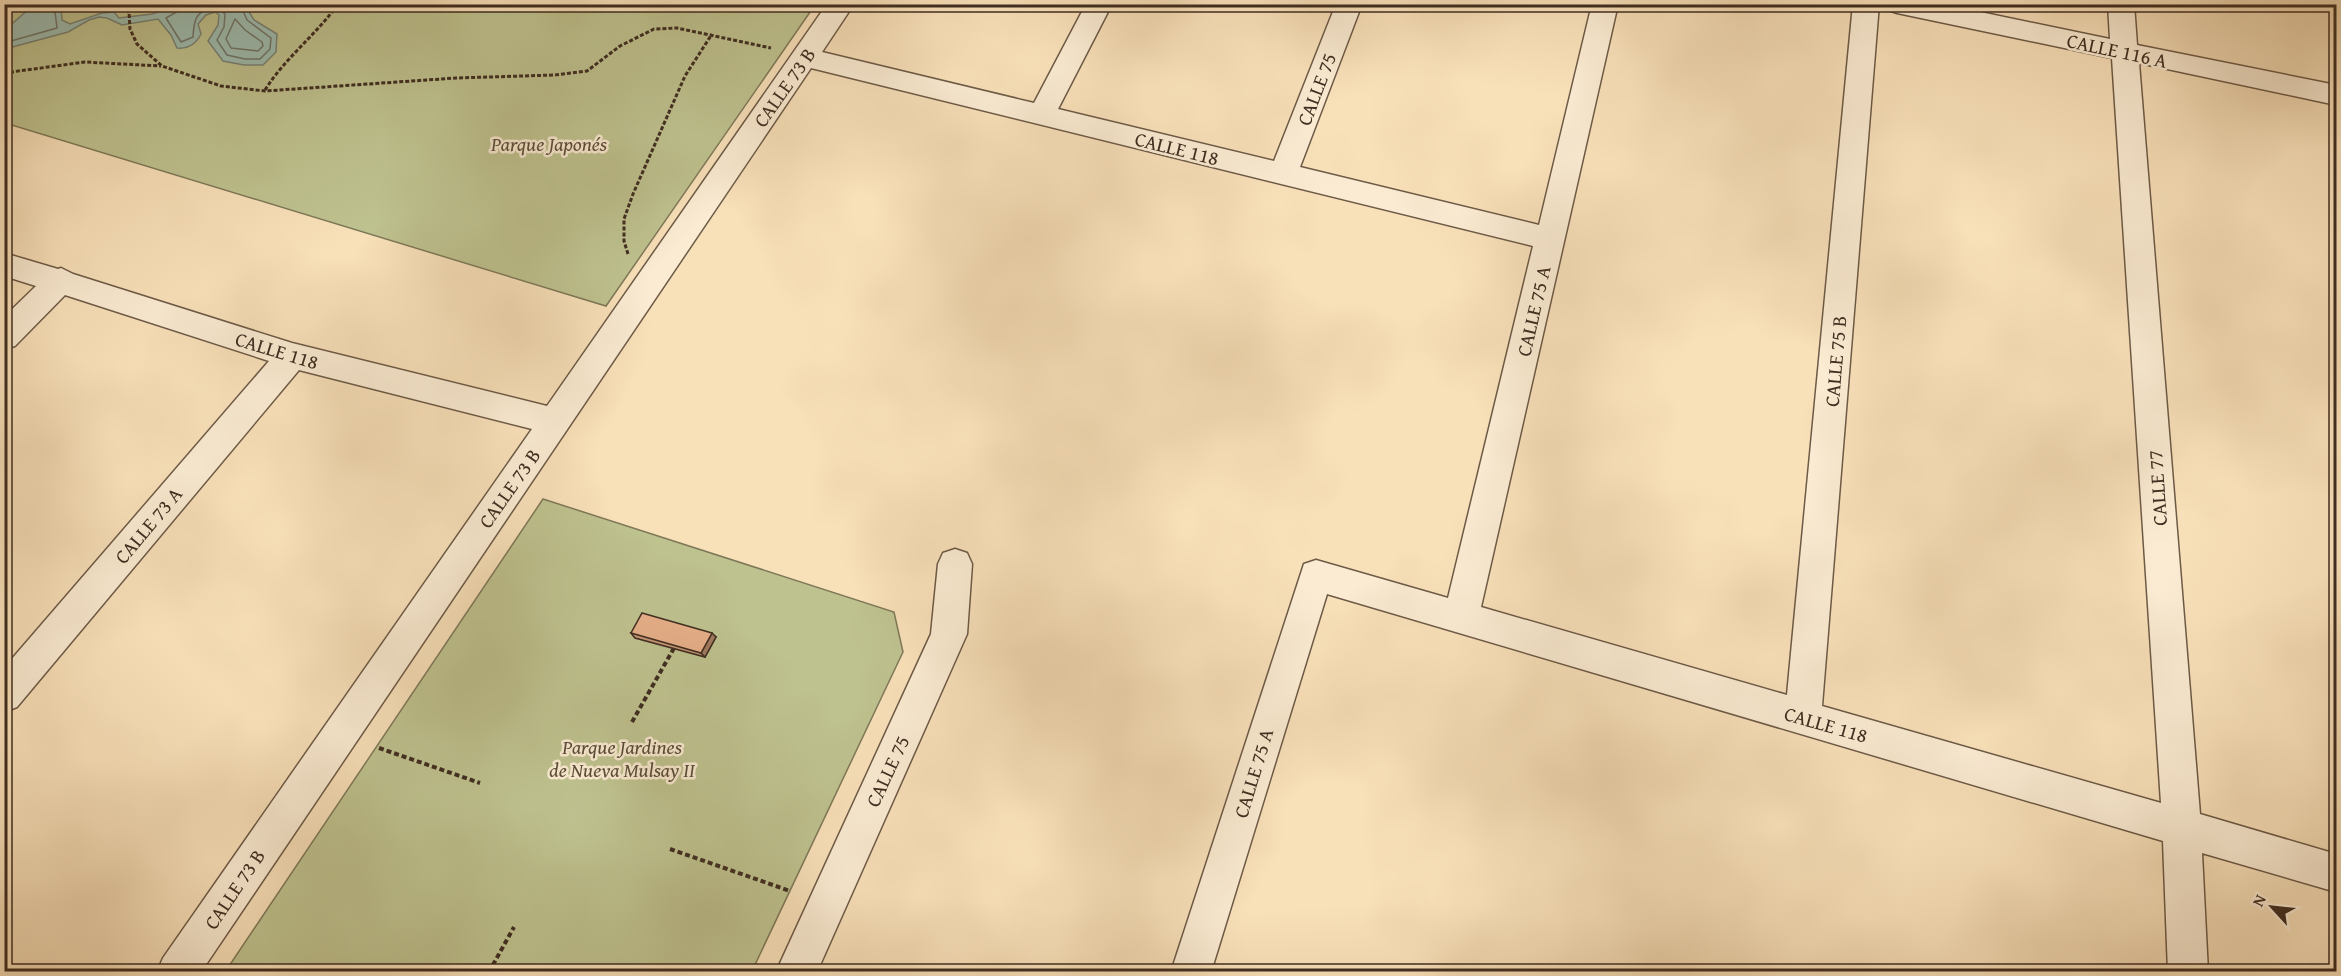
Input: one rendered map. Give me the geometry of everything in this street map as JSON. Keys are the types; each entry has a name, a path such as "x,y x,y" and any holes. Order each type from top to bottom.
{"street":[{"name":"CALLE 73 B","path":"177,972 554,422 790,53 841,4"},
{"path":"1041,115 1099,4"},
{"name":"CALLE 75","path":"1283,174 1349,4"},
{"name":"CALLE 75 A","path":"1461,617 1605,4"},
{"name":"CALLE 75 B","path":"1803,718 1866,4"},
{"name":"CALLE 116 A","path":"1897,4 2337,95"},
{"name":"CALLE 77","path":"2121,4 2182,828 2188,972"},
{"name":"CALLE 118","path":"790,53 1550,239"},
{"name":"CALLE 118","path":"4,264 61,280 292,356 554,422"},
{"path":"4,337 61,280"},
{"name":"CALLE 73 A","path":"4,695 292,356"},
{"name":"CALLE 75","path":"795,972 949,634 955,564"},
{"name":"CALLE 118","path":"1316,575 2337,873"},
{"name":"CALLE 75 A","path":"1191,972 1316,575"}],"path":[{"path":"119,5 147,4"},
{"path":"265,91 273,74 315,33 338,4"},
{"path":"119,5 129,12 130,29 137,44 162,66"},
{"path":"4,73 86,62 162,66 221,86 265,91 456,78 555,75 587,71 620,45 654,29 677,27 790,53"},
{"path":"629,259 624,241 624,219 633,194 685,76 712,34"},
{"path":"632,722 674,648"},
{"path":"369,744 480,783"},
{"path":"670,849 799,894"},
{"path":"489,972 514,927"}],"green space":[{"name":"Parque Japonés","path":"4,5 815,5 606,306 5,123"},
{"name":"Parque Jardines de Nueva Mulsay II","path":"543,499 894,612 903,652 752,971 225,972"}],"water":[{"path":"40,4 61,7 62,20 70,24 102,13 114,12 119,18 152,14 180,5 245,5 254,20 277,34 276,52 263,65 244,65 223,61 208,41 218,25 219,15 215,12 206,15 198,24 201,34 197,41 185,48 177,48 171,35 158,19 122,25 99,17 68,32 5,49 5,30 30,8"}],"building":[{"path":"642,613 712,633 701,653 631,633"}]}
